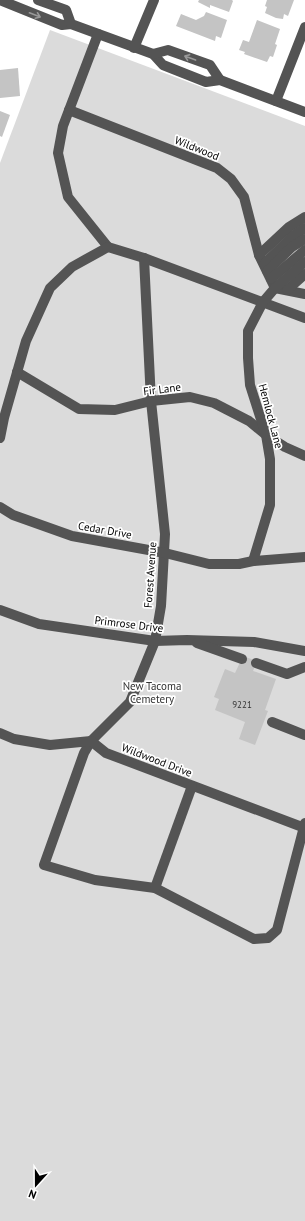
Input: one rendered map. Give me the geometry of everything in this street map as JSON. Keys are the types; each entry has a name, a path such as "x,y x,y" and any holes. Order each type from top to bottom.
{"street":[{"path":"0,0 62,25 71,24 153,54 163,65 206,82 220,80 305,112"},
{"path":"38,0 66,10 71,24"},
{"path":"134,48 154,0"},
{"path":"276,101 305,27"},
{"path":"98,34 63,126 58,153 68,197 108,248 144,258 305,318"},
{"path":"153,54 168,50 203,62 210,65 220,80"},
{"name":"Wildwood","path":"69,110 217,168 231,179 244,198 278,279"},
{"path":"278,279 289,227 305,217"},
{"path":"278,279 287,235 305,222"},
{"path":"278,279 294,235 305,228"},
{"path":"278,279 290,244 305,232"},
{"path":"278,279 292,247 305,239"},
{"path":"263,302 294,251 305,244"},
{"path":"0,438 4,418 26,341 50,288 72,267 108,248"},
{"path":"278,279 305,250"},
{"path":"278,279 305,256"},
{"name":"Forest Avenue","path":"144,258 151,401 165,534 161,606 155,641 130,702 91,741 84,753 44,865 95,880 155,888"},
{"path":"278,279 305,262"},
{"path":"278,279 305,267"},
{"path":"278,279 305,274"},
{"path":"278,279 305,279"},
{"name":"Hemlock Lane","path":"253,561 270,505 270,459 266,435 250,385 248,358 248,331 263,302"},
{"name":"Fir Lane","path":"17,372 79,409 115,410 151,401 190,397 214,403 249,421 284,447 305,456"},
{"name":"Cedar Drive","path":"0,507 13,515 72,536 165,553 209,564 239,564 253,561 305,557"},
{"name":"Primrose Drive","path":"0,610 39,624 155,641 187,640 254,642 305,651"},
{"path":"187,640 242,659"},
{"path":"256,663 287,674 305,667"},
{"path":"272,722 305,735"},
{"path":"0,733 14,739 50,745 91,741"},
{"name":"Wildwood Drive","path":"91,741 106,753 305,827"},
{"path":"192,786 155,888 254,938 268,938 277,930 305,827"}],"green space":[{"name":"New Tacoma Cemetery","path":"50,30 305,126 305,1221 0,1221 0,163"}],"building":[{"path":"199,0 233,1 229,12 210,5 210,8 198,2"},
{"path":"267,0 294,0 288,16 284,14 283,19 276,18 265,13"},
{"path":"206,12 227,20 221,38 216,36 215,41 176,26 181,14 196,20 204,16"},
{"path":"257,20 280,29 275,44 277,45 273,57 270,56 267,62 244,54 245,52 239,50 243,40 249,42"},
{"path":"18,68 20,96 0,98 0,70"},
{"path":"0,111 10,115 2,137 0,136"},
{"path":"243,656 257,661 253,671 276,679 265,710 268,711 255,745 239,739 245,722 215,710 219,699 214,697 225,669 235,673"}]}
